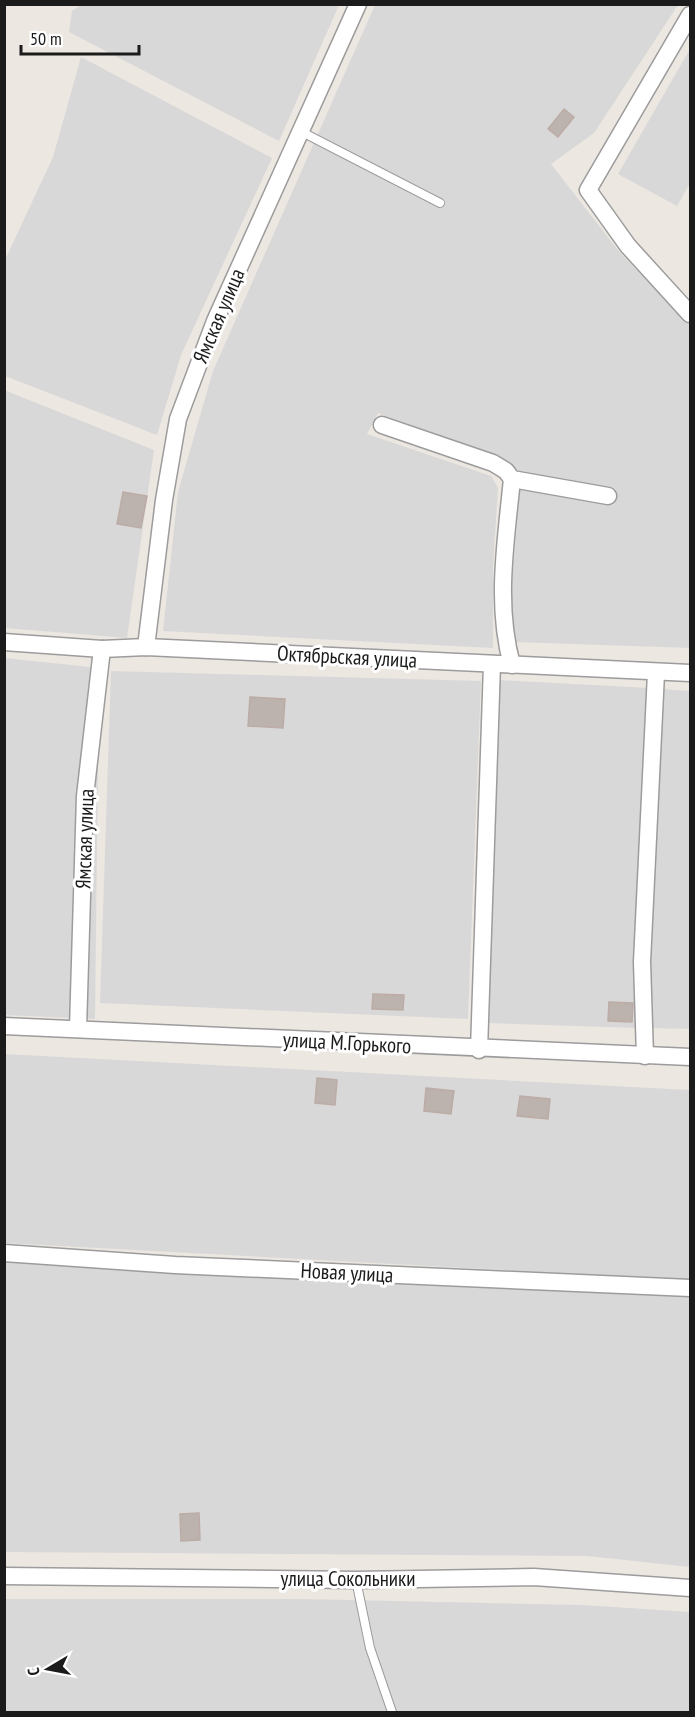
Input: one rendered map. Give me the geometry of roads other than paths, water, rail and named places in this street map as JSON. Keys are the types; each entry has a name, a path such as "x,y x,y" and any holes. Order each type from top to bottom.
{"street":[{"name":"Ямская улица","path":"146,647 164,500 177,419 215,321 303,132 358,4"},
{"path":"690,15 588,190 628,246 690,314"},
{"path":"382,425 493,463 506,471 512,479 502,607 505,640 512,665"},
{"path":"512,479 608,496"},
{"name":"Октябрьская улица","path":"4,642 102,649 146,647 690,673"},
{"name":"Ямская улица","path":"78,1029 85,796 102,649"},
{"path":"479,1050 492,664"},
{"path":"645,1056 643,939 656,673"},
{"name":"улица М.Горького","path":"4,1026 479,1050 690,1057"},
{"name":"Новая улица","path":"4,1252 175,1265 690,1288"},
{"name":"улица Сокольники","path":"4,1576 356,1580 534,1577 690,1588"}],"lane":[{"path":"303,132 440,203"},
{"path":"356,1580 370,1648 392,1713"}]}
